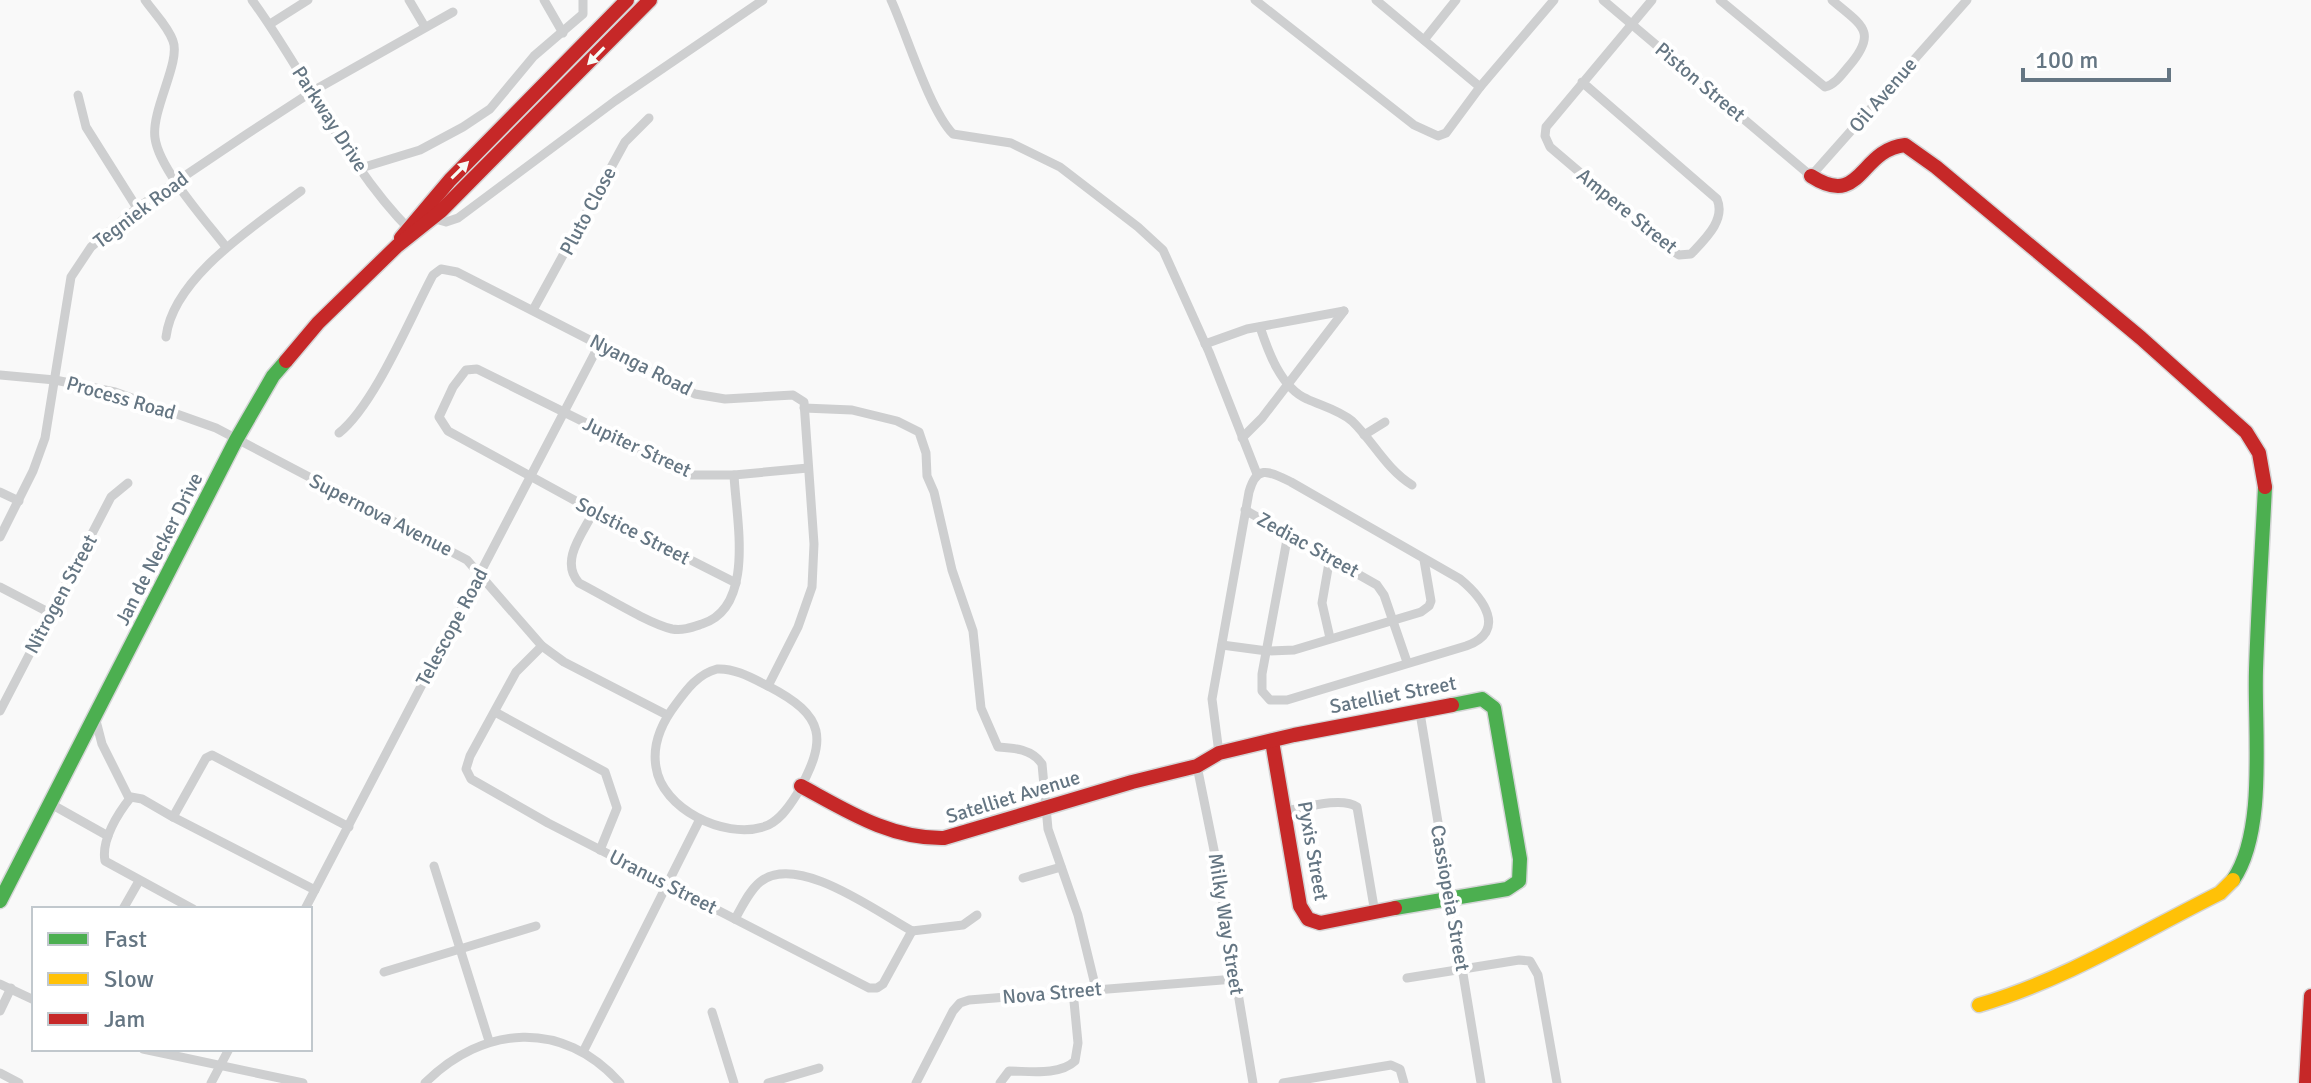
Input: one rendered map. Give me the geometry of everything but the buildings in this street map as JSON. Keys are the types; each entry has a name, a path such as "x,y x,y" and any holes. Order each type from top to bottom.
{"main road":[{"name":"Jan de Necker Drive","path":"0,901 236,440 273,376 397,246 450,180 627,0"},
{"name":"Jan de Necker Drive","path":"411,230 432,218 650,0"},
{"path":"1811,176 1829,187 1842,188 1853,182 1886,147 1905,145 2141,338 2246,432 2260,452 2265,477 2256,671 2256,802 2240,872 2220,893 2054,979 2021,994 1979,1005"},
{"name":"Satelliet Street","path":"1197,766 1219,753 1476,699 1486,700 1494,708 1521,878 1512,887 1449,897"},
{"name":"Pyxis Street","path":"1272,741 1300,906 1305,915 1320,923 1449,897"},
{"name":"Satelliet Avenue","path":"801,786 897,834 921,840 944,838 1197,766"},
{"path":"2306,1083 2311,996"}],"street":[{"path":"145,0 174,44 173,59 156,117 155,137 176,182 226,247"},
{"name":"Parkway Drive","path":"252,0 361,168 395,214 411,230"},
{"path":"270,24 308,0"},
{"path":"409,0 425,27"},
{"path":"544,0 563,33"},
{"path":"361,168 420,150 490,109 534,56 583,14 583,0"},
{"path":"432,218 446,222 458,218 615,101 763,0"},
{"path":"891,0 947,127 953,134 1011,143 1060,167 1163,250 1257,474"},
{"path":"1255,0 1414,125 1433,135 1446,133 1480,87 1554,0"},
{"path":"1376,0 1480,87"},
{"path":"1424,40 1456,0"},
{"name":"Piston Street","path":"1603,0 1811,176"},
{"name":"Ampere Street","path":"1582,82 1717,199 1719,218 1691,254 1679,255 1671,250 1547,144 1545,136 1546,127 1582,82 1652,0"},
{"path":"1720,0 1819,84 1827,87 1863,50 1866,40 1863,28 1832,0"},
{"name":"Oil Avenue","path":"1811,176 1967,0"},
{"name":"Tegniek Road","path":"0,537 19,501 45,438 71,277 91,247 137,208 313,91 453,12"},
{"path":"78,95 86,127 137,208"},
{"name":"Pluto Close","path":"533,310 625,142 649,118"},
{"path":"166,337 172,311 226,247 301,191"},
{"name":"Nyanga Road","path":"339,433 353,422 438,269 457,272 695,394 725,399 793,395 802,400 804,408 852,410 897,421 919,432 926,453 927,476 934,492 952,570 973,631 981,708 998,747 1025,751 1041,760 1047,807"},
{"path":"1205,344 1260,327 1344,311 1262,418 1242,438"},
{"path":"1260,327 1288,383 1304,399 1342,414 1376,452 1412,485"},
{"name":"Telescope Road","path":"306,907 599,345"},
{"name":"Jupiter Street","path":"530,477 448,431 440,421 441,409 461,375 474,368 691,475 734,475 808,468"},
{"name":"Process Road","path":"0,375 55,380 141,400 216,428 236,440"},
{"path":"768,686 798,627 812,587 814,544 804,408"},
{"path":"1364,435 1385,422"},
{"name":"Supernova Avenue","path":"236,440 455,554 480,574 542,646 564,662 667,715"},
{"path":"1219,753 1212,699 1245,510 1251,483 1257,474 1269,472 1291,482 1460,579 1472,589 1485,609 1486,634 1477,642 1287,700 1266,698 1262,691 1262,674 1288,534"},
{"path":"594,511 570,559 569,570 573,576 579,583 663,626 685,629 717,618 729,604 736,583 739,561 734,475"},
{"name":"Solstice Street","path":"530,477 736,583"},
{"name":"Nitrogen Street","path":"0,711 111,497 128,483"},
{"path":"0,492 19,501"},
{"name":"Zediac Street","path":"1245,510 1377,585 1384,595 1407,662"},
{"path":"1330,557 1322,603 1330,638"},
{"path":"1222,645 1267,651 1294,650 1421,612 1429,606 1430,594 1424,560"},
{"path":"0,587 50,613"},
{"name":"Uranus Street","path":"542,646 516,672 470,756 466,769 468,775 505,800 808,959 873,989 883,984 912,931"},
{"path":"730,670 768,686 805,709 814,723 818,743 801,786 780,816 764,827 743,830 700,819 669,794 656,770 656,750 667,715 684,691 710,671 730,670"},
{"path":"495,712 605,772 617,808 600,850"},
{"name":"Cassiopeia Street","path":"1420,713 1481,1083"},
{"path":"95,717 102,744 129,798"},
{"path":"173,817 207,756 212,755 349,827"},
{"name":"Milky Way Street","path":"1197,766 1253,1083"},
{"path":"129,798 136,797 147,802 315,890"},
{"path":"129,798 108,836 104,854 107,863 189,907"},
{"path":"1286,811 1340,802 1357,807 1375,913"},
{"path":"51,804 108,836"},
{"path":"1047,807 1048,829 1086,945 1096,989"},
{"path":"583,1052 700,819"},
{"path":"434,866 489,1041"},
{"path":"1023,878 1061,867"},
{"path":"735,919 760,882 782,874 798,873 822,881 912,931 963,925 977,915"},
{"path":"124,907 139,881"},
{"path":"384,972 536,926"},
{"path":"1407,978 1528,960 1533,964 1540,983 1557,1083"},
{"name":"Nova Street","path":"916,1083 946,1023 960,1003 978,999 1235,979"},
{"path":"0,984 32,999"},
{"path":"0,1011 11,988"},
{"path":"1000,1083 1009,1071 1038,1072 1064,1068 1075,1061 1078,1043 1073,991"},
{"path":"712,1012 734,1083"},
{"path":"425,1083 443,1065 465,1050 489,1041 527,1037 565,1044 583,1052 620,1083"},
{"path":"152,1051 303,1083"},
{"path":"211,1083 228,1051"},
{"path":"1283,1083 1329,1080 1394,1065 1400,1069 1404,1083"},
{"path":"768,1083 819,1068"},
{"path":"0,1073 19,1083"}],"traffic: fast":[{"path":"0,901 236,440 273,376 286,361"},
{"path":"2233,880 2244,859 2255,808 2256,670 2265,487"},
{"path":"1395,908 1507,889 1519,881 1520,859 1494,708 1482,699 1452,705"}],"traffic: slow":[{"path":"1979,1005 2042,983 2102,955 2220,893 2233,880"}],"traffic: jam":[{"path":"401,238 450,180 627,0"},
{"path":"286,361 318,323 397,246 441,211 650,0"},
{"path":"1811,176 1841,186 1851,182 1890,149 1905,145 1936,167 2141,338 2246,432 2259,453 2265,487"},
{"path":"801,786 887,829 944,838 1132,782 1197,766 1219,753 1294,735 1452,705"},
{"path":"1272,741 1300,906 1308,919 1320,923 1395,908"},
{"path":"2306,1083 2311,996"}]}
